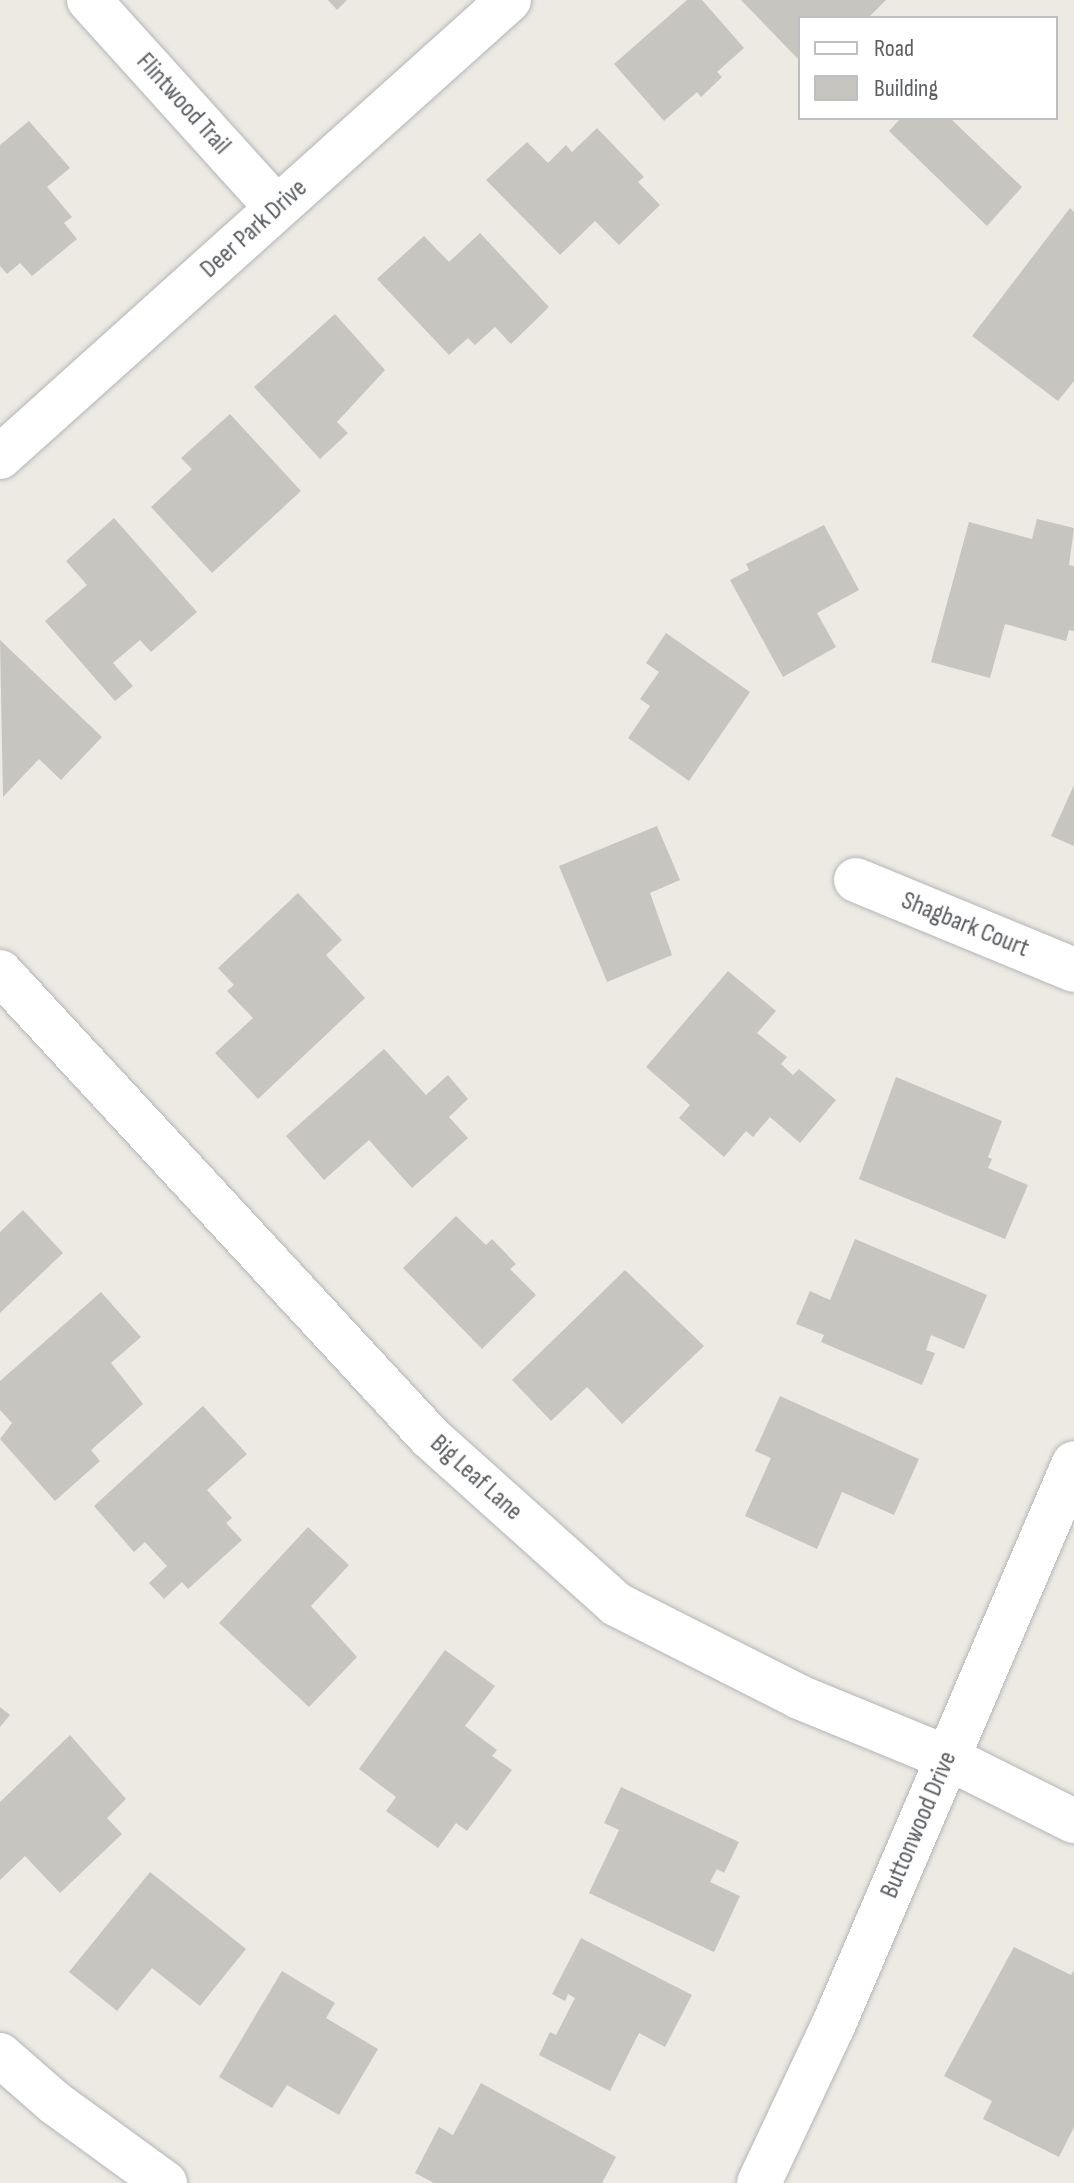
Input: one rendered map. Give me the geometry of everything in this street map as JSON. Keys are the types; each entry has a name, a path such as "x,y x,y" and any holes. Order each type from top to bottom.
{"street":[{"name":"Flintwood Trail","path":"89,0 277,208"},
{"name":"Deer Park Drive","path":"0,457 509,0"},
{"name":"Shagbark Court","path":"856,880 1074,970"},
{"name":"Big Leaf Lane","path":"0,972 430,1437 616,1604 799,1697 948,1758 1074,1821"},
{"name":"Buttonwood Drive","path":"759,2183 948,1758 1074,1463"},
{"path":"0,2055 55,2103 165,2183"}],"building":[{"path":"328,0 347,0 337,10"},
{"path":"687,0 702,0 744,48 717,72 722,77 701,97 697,92 664,121 614,64"},
{"path":"741,0 886,0 870,16 798,16 798,59"},
{"path":"899,120 952,120 1022,187 987,226 889,131"},
{"path":"29,121 70,168 47,187 72,217 64,223 77,239 32,276 20,263 7,274 0,266 0,145"},
{"path":"597,128 644,177 638,182 660,205 619,245 595,221 560,255 486,180 527,142 548,163 566,145 572,152"},
{"path":"1070,208 1074,212 1074,381 1058,401 972,336"},
{"path":"480,233 549,307 511,344 495,327 475,345 468,338 449,355 377,279 424,236 449,262"},
{"path":"335,314 385,370 337,422 348,433 320,459 254,387"},
{"path":"230,414 301,491 212,573 151,507 192,469 181,458"},
{"path":"114,518 197,612 151,652 140,640 113,663 133,686 115,701 45,621 87,585 66,561"},
{"path":"1037,519 1074,528 1069,565 1074,566 1074,631 1069,630 1066,641 1005,624 990,678 931,662 969,522 1032,539"},
{"path":"824,525 859,590 817,613 836,647 783,677 730,580 749,570 746,564"},
{"path":"666,633 750,692 689,781 628,738 650,706 640,699 659,672 646,663"},
{"path":"0,640 102,737 61,780 39,759 3,797"},
{"path":"1074,785 1074,846 1051,836"},
{"path":"657,826 680,880 650,893 672,955 607,982 559,866"},
{"path":"298,893 342,940 326,955 365,998 258,1099 215,1053 253,1018 227,991 234,985 218,968"},
{"path":"728,971 776,1011 757,1033 787,1057 781,1064 793,1075 799,1069 836,1100 800,1143 770,1117 753,1137 746,1131 724,1157 679,1118 690,1105 646,1067"},
{"path":"384,1049 426,1095 448,1075 468,1099 449,1117 468,1138 412,1188 369,1140 324,1180 286,1136"},
{"path":"896,1077 1002,1121 988,1157 992,1159 988,1168 1028,1185 1005,1239 859,1179"},
{"path":"23,1210 63,1253 0,1313 0,1232"},
{"path":"456,1216 486,1245 492,1239 516,1264 510,1269 536,1295 482,1349 403,1268"},
{"path":"855,1239 987,1295 964,1349 931,1335 926,1350 935,1353 922,1385 821,1342 824,1335 796,1324 810,1291 830,1300"},
{"path":"625,1270 704,1346 622,1424 587,1387 551,1421 512,1380"},
{"path":"101,1292 141,1337 111,1363 143,1404 91,1450 100,1461 55,1501 0,1439 12,1423 0,1410 0,1381"},
{"path":"780,1396 919,1459 894,1515 842,1492 817,1549 745,1516 771,1458 755,1451"},
{"path":"203,1406 247,1454 207,1490 232,1518 226,1523 242,1540 188,1589 182,1582 164,1599 149,1583 167,1566 145,1542 134,1552 94,1506"},
{"path":"308,1527 349,1565 311,1606 357,1657 309,1707 219,1623"},
{"path":"445,1650 495,1686 465,1726 497,1750 492,1756 512,1770 467,1831 456,1823 438,1848 386,1811 396,1797 359,1769"},
{"path":"0,1707 10,1715 0,1727"},
{"path":"70,1735 126,1799 107,1818 122,1834 60,1893 25,1856 0,1880 0,1802"},
{"path":"621,1787 739,1842 724,1873 717,1869 710,1882 740,1896 714,1952 589,1893 619,1830 604,1823"},
{"path":"150,1872 246,1949 200,2006 152,1968 117,2011 69,1972"},
{"path":"581,1938 692,1995 665,2047 639,2033 610,2091 539,2055 550,2032 556,2035 575,1998 568,1994 565,2001 552,1994"},
{"path":"1014,1947 1071,1975 1074,1970 1074,2127 1059,2157 983,2119 992,2101 944,2076"},
{"path":"282,1971 335,2003 326,2018 378,2049 339,2115 287,2085 272,2108 219,2077"},
{"path":"481,2083 616,2157 602,2183 434,2183 415,2173 439,2127 453,2135"}]}
